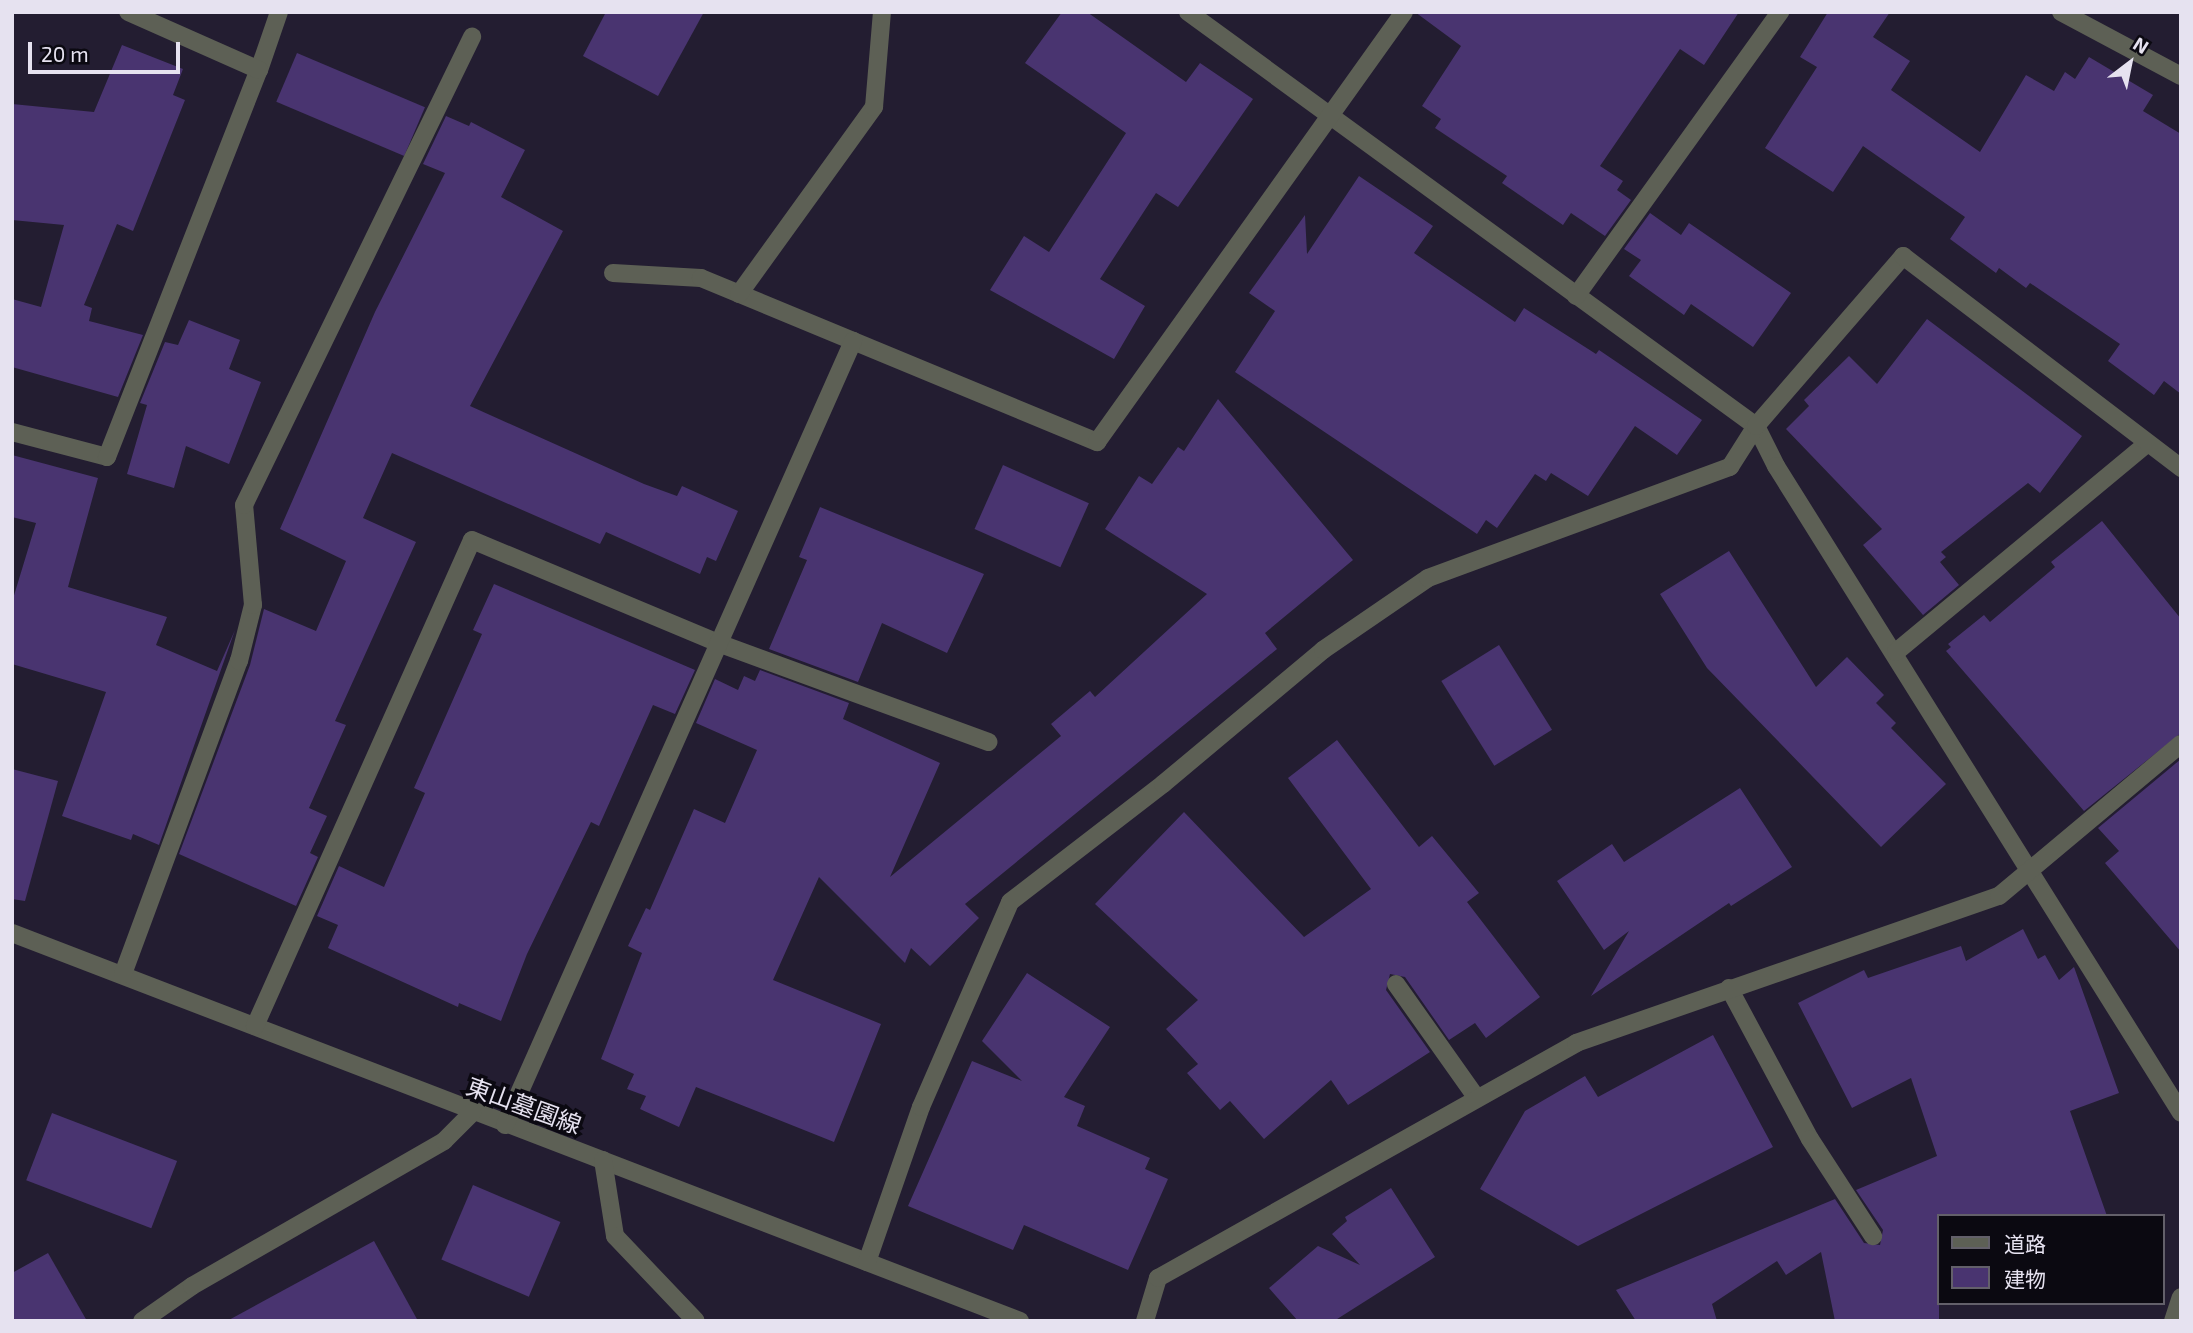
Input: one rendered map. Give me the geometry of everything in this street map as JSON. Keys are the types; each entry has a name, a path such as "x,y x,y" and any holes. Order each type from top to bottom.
{"street":[{"path":"128,12 259,70"},
{"path":"12,432 107,457 259,70 279,12"},
{"path":"739,294 874,107 882,12"},
{"path":"1188,12 1756,426 1776,466 1896,652 2181,1113"},
{"path":"612,273 701,278 1097,442 1404,12"},
{"path":"1576,296 1780,12"},
{"path":"2062,12 2181,76"},
{"path":"123,974 239,660 253,605 244,505 472,37"},
{"path":"867,1262 921,1107 1010,902 1163,784 1323,650 1427,578 1730,467 1756,426 1903,256 2181,468"},
{"path":"505,1125 853,341"},
{"path":"1896,652 2148,443"},
{"path":"255,1026 472,540 718,643 988,743"},
{"path":"1145,1321 1158,1279 1476,1097 1576,1043 1999,896 2032,872 2181,744"},
{"name":"東山墓園線","path":"12,933 123,974 472,1113 603,1160 1020,1321"},
{"path":"1396,984 1476,1097"},
{"path":"1729,988 1810,1139 1873,1236"},
{"path":"142,1321 192,1286 444,1140 472,1113"},
{"path":"603,1160 615,1236 696,1321"},
{"path":"2173,1321 2181,1297"}],"building":[{"path":"606,12 704,12 658,96 583,56"},
{"path":"1062,12 1087,12 1186,82 1200,63 1253,99 1178,207 1156,193 1100,279 1145,306 1114,359 990,290 1024,236 1049,252 1126,133 1025,63"},
{"path":"1415,12 1739,12 1704,65 1680,49 1600,166 1623,181 1617,190 1631,200 1605,236 1571,213 1563,225 1502,183 1507,176 1435,128 1441,119 1422,106 1461,46"},
{"path":"1828,12 1890,12 1873,37 1910,61 1891,90 1980,152 2026,75 2054,91 2065,72 2075,79 2089,57 2153,95 2143,111 2181,134 2181,394 2164,381 2154,395 2108,361 2120,344 2030,283 2026,288 1999,268 1996,273 1950,239 1965,217 1863,146 1833,192 1765,148 1817,67 1800,57"},
{"path":"122,45 183,69 173,95 185,100 133,231 117,224 84,305 92,308 89,321 143,335 118,397 12,367 12,299 41,307 64,225 12,220 12,104 94,112"},
{"path":"297,53 425,107 404,156 276,102"},
{"path":"446,116 469,126 471,122 525,150 501,197 563,231 470,406 644,484 677,496 682,486 738,511 716,561 707,557 700,574 606,532 600,544 392,453 363,518 416,542 335,721 346,725 309,808 327,816 310,853 318,857 296,906 179,854 250,665 264,609 316,631 346,561 280,529 375,312 445,173 423,164"},
{"path":"1359,176 1433,226 1414,253 1515,322 1524,308 1596,354 1599,350 1702,420 1677,455 1635,426 1588,496 1551,473 1546,481 1535,474 1497,528 1486,520 1477,534 1235,372 1275,311 1249,293 1305,215 1307,254"},
{"path":"1650,213 1681,235 1689,223 1791,293 1753,347 1691,304 1684,315 1629,276 1641,260 1624,249"},
{"path":"1927,319 2082,436 2040,493 2028,483 1941,552 1946,557 1940,562 1959,585 1923,615 1863,545 1882,529 1786,429 1809,406 1804,400 1849,356 1877,384"},
{"path":"189,320 240,340 229,369 261,382 229,464 186,446 174,488 127,474 147,405 140,403 165,342 178,345"},
{"path":"1218,399 1353,560 1265,633 1277,649 965,904 979,918 930,966 911,948 905,963 819,877 773,980 881,1024 834,1142 696,1087 679,1127 640,1109 646,1096 627,1089 634,1074 601,1059 642,953 628,946 646,908 650,910 694,809 725,823 757,750 696,723 715,679 738,690 744,676 755,681 760,670 849,703 843,719 940,763 890,877 1061,736 1051,724 1090,691 1095,697 1207,594 1105,529 1139,476 1152,484 1178,447 1184,451"},
{"path":"12,455 98,478 68,587 167,617 156,645 217,671 235,630 159,845 133,834 131,840 62,816 106,692 12,664 12,602 36,523 12,517"},
{"path":"1003,465 1089,503 1060,567 975,529"},
{"path":"820,507 984,574 947,653 882,623 858,682 769,649 807,560 799,557"},
{"path":"2102,521 2181,619 2181,733 2084,811 1946,651 1951,647 1948,644 1984,615 1990,622 2055,567 2051,562"},
{"path":"1729,551 1816,687 1847,657 1884,695 1876,703 1896,723 1891,728 1946,784 1881,847 1707,668 1660,594"},
{"path":"494,584 695,670 675,714 653,705 599,826 591,822 527,954 501,1021 459,1003 458,1007 328,948 338,925 317,916 339,866 384,887 425,793 414,788 482,634 473,630"},
{"path":"1499,645 1552,730 1494,766 1441,681"},
{"path":"1337,740 1419,847 1432,836 1479,893 1467,902 1540,997 1486,1038 1475,1023 1449,1040 1405,977 1390,974 1386,990 1430,1052 1348,1105 1331,1080 1264,1139 1230,1101 1220,1110 1187,1073 1198,1064 1166,1029 1198,1000 1095,904 1184,812 1304,937 1371,889 1288,778"},
{"path":"2181,759 2181,952 2105,863 2119,851 2098,828"},
{"path":"12,769 58,781 25,901 12,899"},
{"path":"1740,788 1792,867 1731,906 1729,903 1591,996 1629,931 1604,950 1557,881 1612,844 1624,862"},
{"path":"2023,929 2038,959 2045,955 2059,980 2074,967 2119,1093 2070,1111 2106,1214 1938,1214 1939,1321 1835,1321 1821,1252 1786,1275 1777,1261 1712,1304 1717,1321 1636,1321 1616,1290 1835,1199 1864,1243 1880,1245 1883,1230 1856,1190 1937,1156 1911,1078 1852,1108 1798,1003 1864,970 1868,978 1961,946 1966,961"},
{"path":"1027,973 1110,1027 1064,1097 1085,1106 1077,1126 1150,1158 1145,1169 1168,1179 1128,1270 1024,1225 1013,1250 908,1206 972,1061 1022,1081 982,1041"},
{"path":"1713,1035 1773,1147 1578,1246 1480,1189 1525,1111 1585,1076 1598,1097"},
{"path":"52,1113 177,1161 151,1228 26,1180"},
{"path":"473,1185 560,1222 529,1297 441,1260"},
{"path":"1391,1188 1435,1257 1334,1321 1298,1321 1269,1288 1318,1246 1360,1265 1332,1234 1347,1221 1345,1217"},
{"path":"374,1241 418,1321 227,1321"},
{"path":"48,1253 87,1321 12,1321 12,1273"}]}
